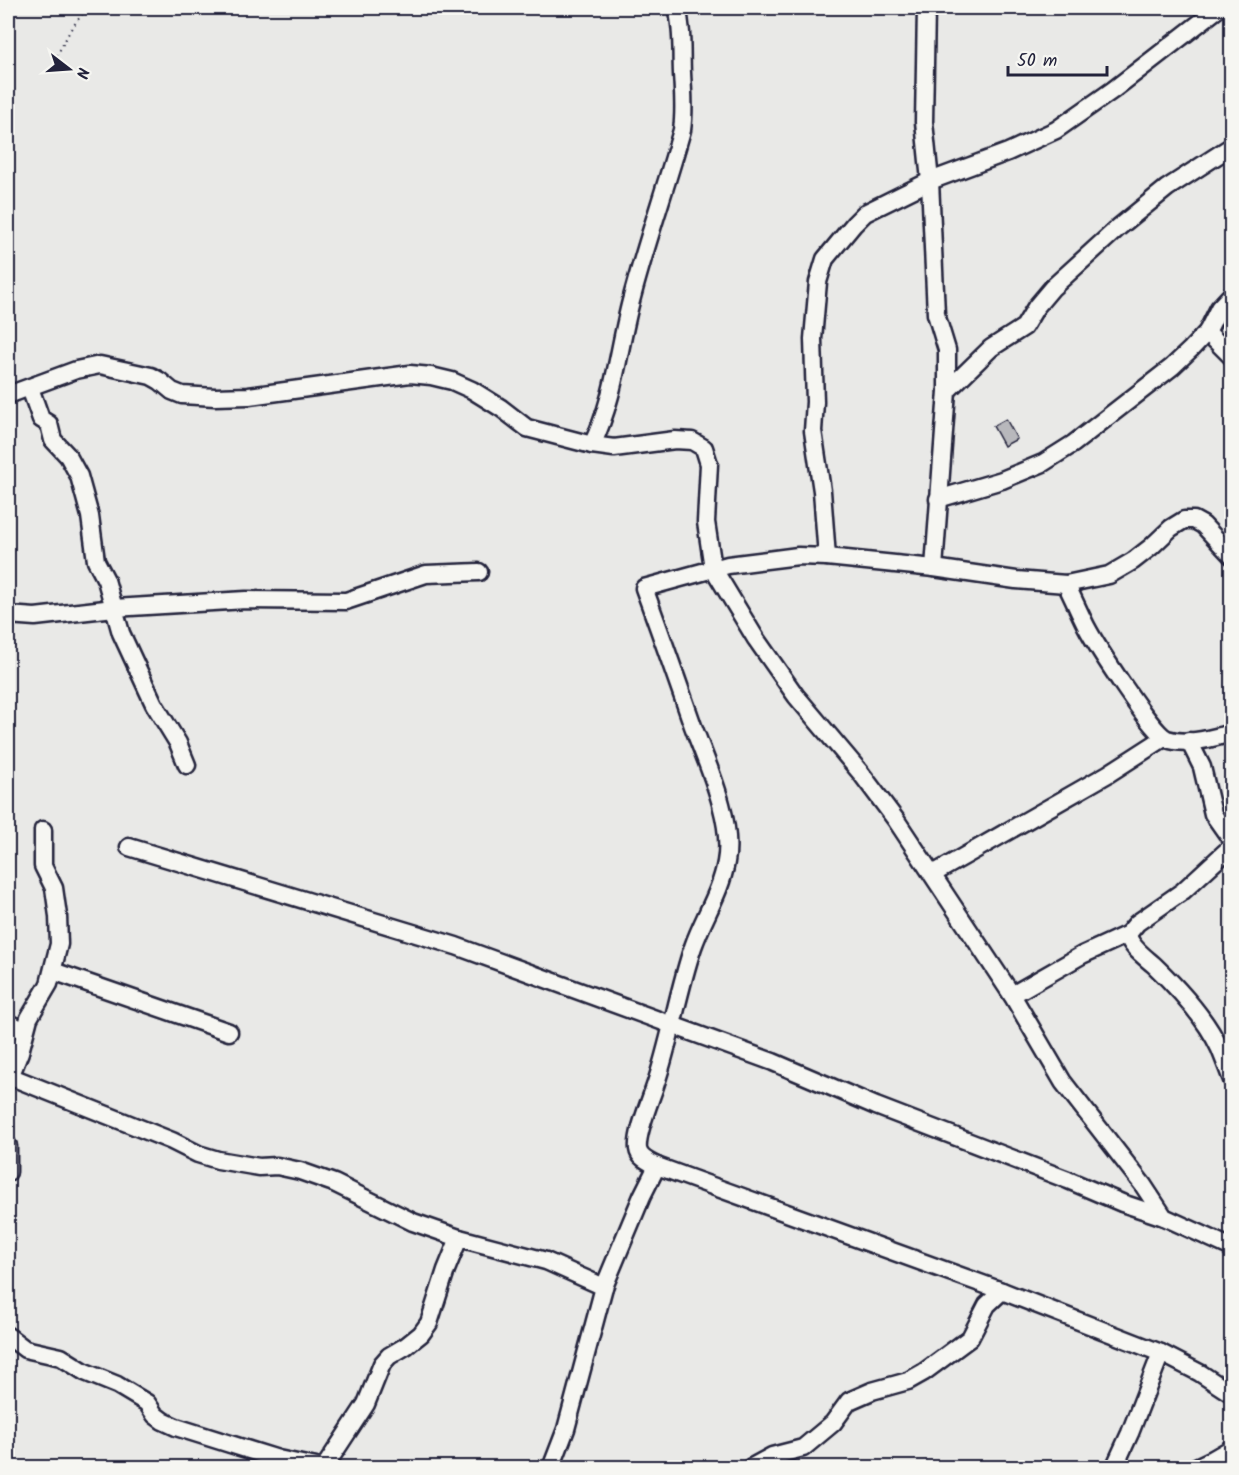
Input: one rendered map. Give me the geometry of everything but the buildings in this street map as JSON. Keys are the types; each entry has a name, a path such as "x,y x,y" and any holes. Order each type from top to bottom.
{"street":[{"path":"592,445 604,420 618,369 632,300 682,130 685,110 682,34 677,8"},
{"path":"926,8 924,122 930,182 936,314 947,350 947,391 934,568"},
{"path":"827,557 822,490 813,431 815,402 813,339 821,266 841,238 865,213 930,182 1056,130 1113,90 1219,8"},
{"path":"947,391 991,348 1024,327 1036,307 1052,288 1119,227 1167,188 1232,146"},
{"path":"938,499 1002,480 1043,463 1063,450 1172,367 1207,332 1219,308 1232,294"},
{"path":"1207,332 1232,357"},
{"path":"8,395 76,370 100,365 151,376 172,391 182,395 215,398 249,396 398,375 431,376 452,381 472,390 527,428 592,445 614,448 675,440 692,441 704,448 708,464 706,522 713,568 756,639 796,696 860,772 933,874 949,902 1012,995 1063,1083 1143,1185 1164,1217"},
{"path":"30,388 41,419 49,424 53,440 68,456 80,476 90,516 96,561 106,580 121,633 154,704 178,743 187,765"},
{"path":"1232,556 1203,525 1194,520 1184,520 1171,528 1151,548 1109,575 1066,584 1016,580 934,568 798,556 713,568 644,588 713,781 728,840 727,862 713,904 694,945 676,1003 638,1149 641,1156 657,1166 1002,1291 1161,1353 1200,1372 1232,1394"},
{"path":"8,615 35,617 114,608 246,600 346,601 426,574 479,572"},
{"path":"1066,584 1087,627 1144,715 1164,738"},
{"path":"933,874 1108,774 1164,738 1206,740 1232,733"},
{"path":"1190,741 1202,767 1213,814 1232,841"},
{"path":"43,830 43,867 54,888 59,944 49,984 24,1030 20,1052 8,1077 208,1157 259,1167 277,1166 300,1171 334,1183 413,1222 459,1238 546,1261 604,1287"},
{"path":"1012,995 1082,955 1128,934 1137,923 1183,891 1232,846"},
{"path":"129,847 456,946 672,1024 809,1076 876,1106 1122,1203 1164,1217 1232,1248"},
{"path":"1128,934 1134,946 1166,976 1207,1027 1220,1049 1232,1080"},
{"path":"53,972 229,1032"},
{"path":"8,1023 24,1030"},
{"path":"8,1146 8,1172"},
{"path":"551,1467 566,1429 604,1287 657,1166"},
{"path":"8,1336 26,1349 61,1357 85,1372 117,1385 147,1403 155,1415 176,1427 278,1459 323,1467 366,1404 382,1364 389,1356 421,1334 429,1323 446,1269 459,1238"},
{"path":"750,1467 772,1456 803,1448 833,1423 849,1401 872,1390 908,1381 924,1372 970,1338 987,1305 1002,1291"},
{"path":"1114,1467 1130,1433 1161,1353"},
{"path":"1194,1467 1213,1460 1232,1448"}],"path":[{"path":"54,61 71,29 87,8"}]}
